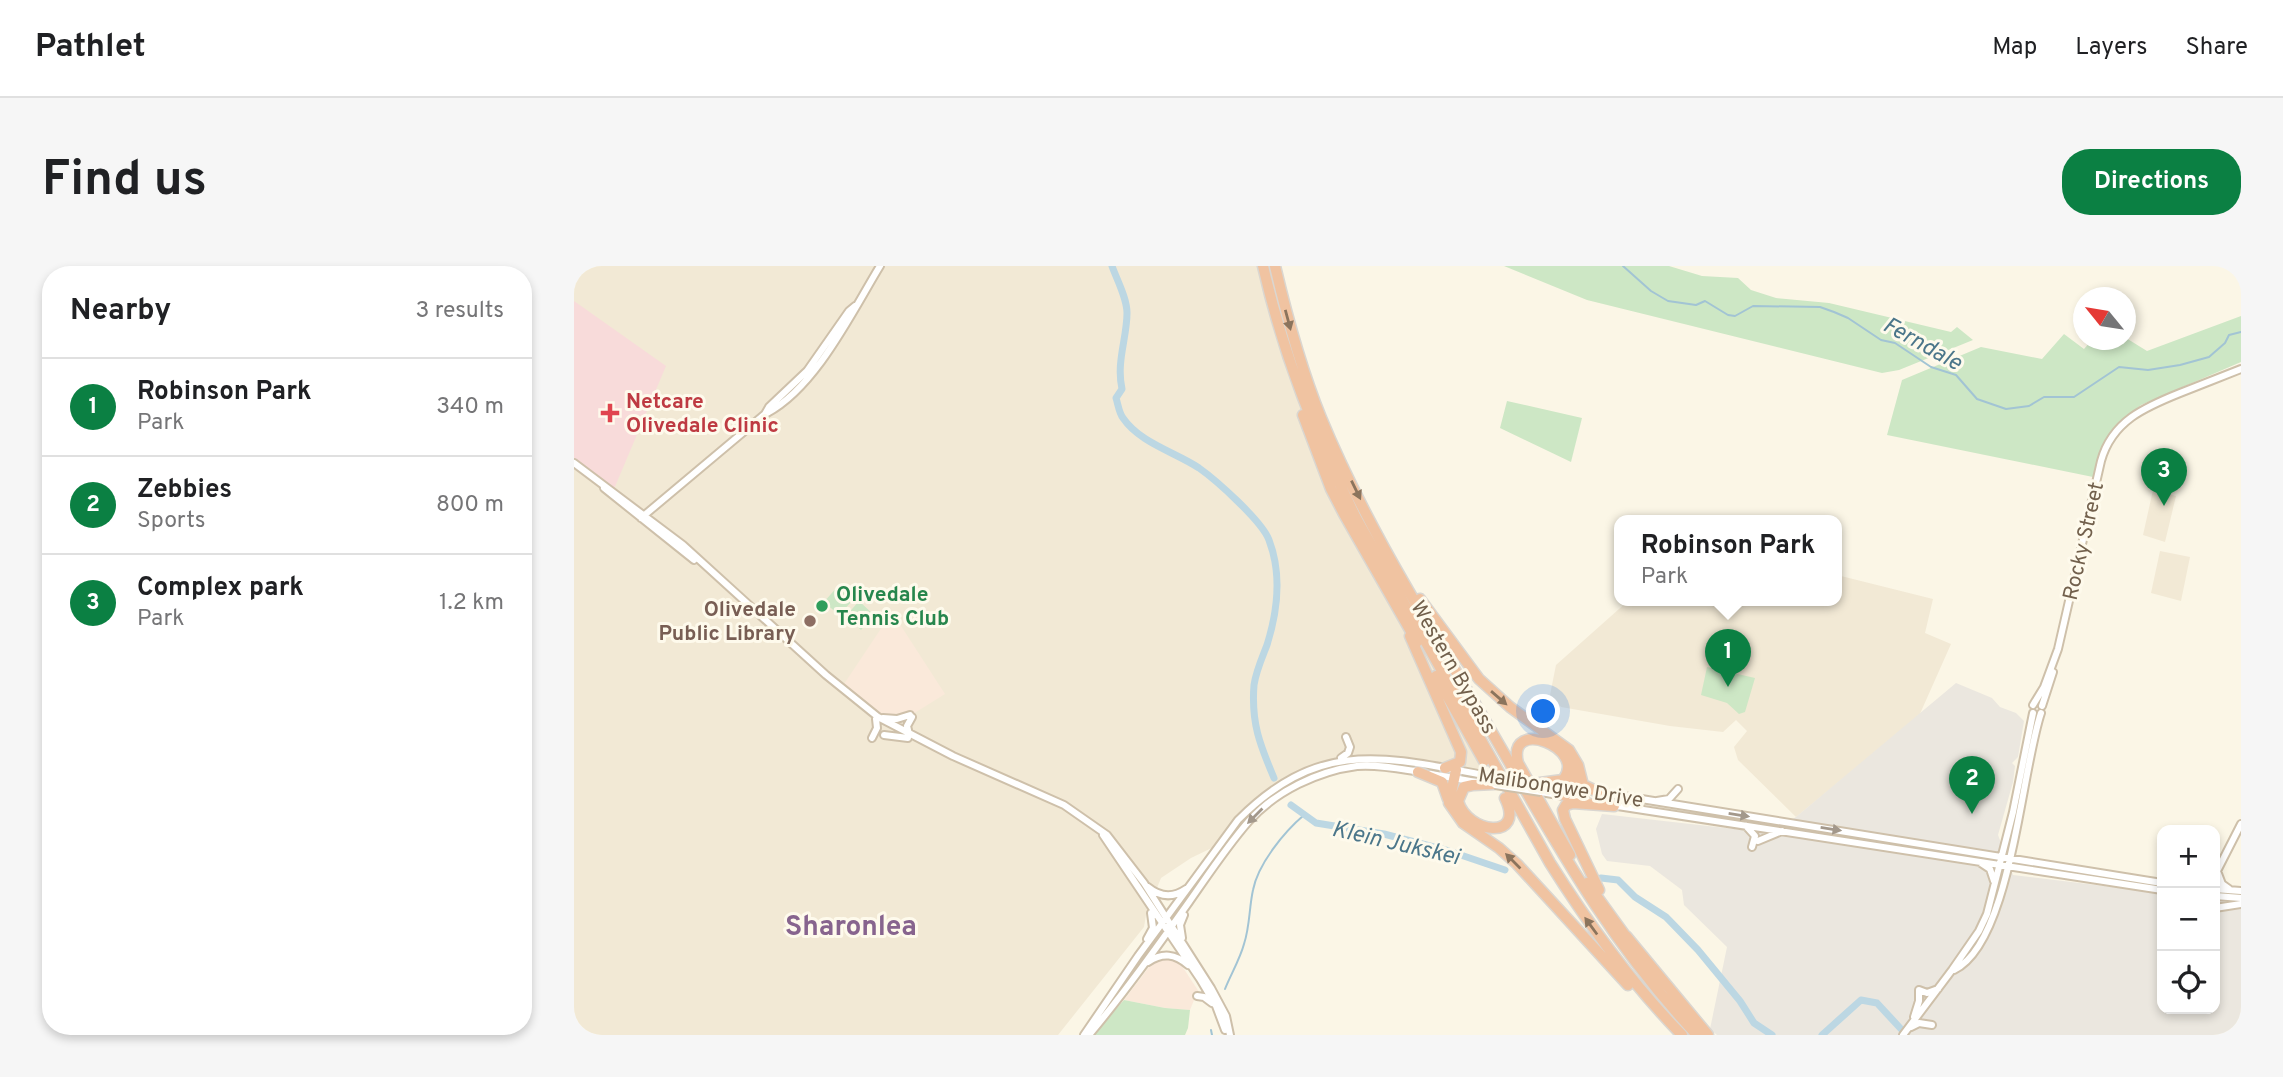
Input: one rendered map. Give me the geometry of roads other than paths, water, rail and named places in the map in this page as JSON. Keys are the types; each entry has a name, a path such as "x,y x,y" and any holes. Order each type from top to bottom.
{"highway":[{"name":"Western Bypass","path":"1263,266 1293,374 1330,465 1356,518 1521,815 1590,925 1617,962 1680,1035"},
{"name":"Western Bypass","path":"1275,266 1293,336 1321,418 1369,517 1562,855 1598,912 1663,999 1697,1035"},
{"path":"1293,374 1305,422 1331,489 1403,621 1461,752 1460,762 1445,768"},
{"path":"1397,568 1479,679 1510,707 1562,743 1575,759 1583,785 1600,793"},
{"path":"1403,621 1510,807 1507,822 1493,829 1470,819 1459,807 1458,801 1461,790 1466,786 1493,782"},
{"path":"1538,786 1563,780 1568,773 1568,764 1562,754 1538,738 1529,739 1518,748 1518,763 1591,889 1629,941 1708,1035"},
{"path":"1568,792 1575,759"},
{"path":"1418,772 1442,782 1450,803 1463,822 1517,864 1648,1007 1680,1035"},
{"path":"1450,803 1455,774"},
{"path":"1614,806 1573,803 1566,805 1563,813 1587,868 1629,941"}],"street":[{"path":"643,517 812,373 853,313 880,266"},
{"path":"765,414 807,371 831,340 849,310 855,306"},
{"path":"812,373 825,367 827,353"},
{"name":"Rocky Street","path":"2005,861 2039,711 2054,670 2102,457 2117,429 2139,411 2241,369"},
{"path":"574,463 624,499 687,555 705,566"},
{"path":"591,476 615,499 661,528 877,718 897,719 911,716 907,726 909,737"},
{"path":"624,499 644,508 662,501"},
{"path":"655,506 652,517 661,528"},
{"path":"754,610 821,675 877,718 909,737 1064,805 1097,827 1119,848 1144,883 1164,922"},
{"name":"Rocky Street","path":"2039,711 2033,705 2048,676 2064,626"},
{"path":"846,692 857,692"},
{"path":"872,738 877,728 877,718"},
{"path":"884,735 909,737"},
{"path":"1330,764 1348,753 1349,744 1346,737"},
{"name":"Malibongwe Drive","path":"1084,1035 1189,886 1238,820 1254,804 1306,771 1370,757 1445,768 1455,774"},
{"name":"Malibongwe Drive","path":"1089,1035 1251,819 1283,793 1308,779 1359,766 1455,774 1493,782 1538,786 1614,806 1972,859 2005,861 2157,889"},
{"name":"Malibongwe Drive","path":"1493,782 1538,786"},
{"path":"1652,802 1669,799 1678,789"},
{"name":"Malibongwe Drive","path":"1568,792 1600,793 1983,854 2005,861"},
{"path":"2220,864 2241,824"},
{"path":"1745,825 1755,836 1752,847"},
{"path":"1097,827 1138,884 1152,918 1153,928 1138,956"},
{"path":"1759,842 1784,830"},
{"path":"1983,854 2000,849 2010,840 2023,864 2003,879"},
{"path":"1972,859 1990,869 1994,887"},
{"path":"1952,970 1962,966 1987,933 1996,912 2005,861"},
{"path":"1903,1035 1939,989 1984,922 2005,861"},
{"name":"Malibongwe Drive","path":"2023,864 2157,882"},
{"path":"1188,952 1180,932 1180,923 1213,869"},
{"path":"2220,880 2231,891"},
{"path":"1144,883 1158,894 1168,896 1189,886"},
{"path":"2220,890 2241,891"},
{"path":"2220,897 2241,901"},
{"path":"2220,907 2241,901"},
{"path":"1147,903 1188,952 1222,1008 1228,1035"},
{"path":"1170,929 1216,1006 1228,1035"},
{"path":"1143,966 1155,957 1168,955 1178,958 1195,971"},
{"path":"1200,979 1197,996 1204,997 1216,1006"},
{"path":"1910,1026 1919,1001 1919,990 1927,993 1939,989"},
{"path":"1910,1026 1919,1023 1932,1026"}],"waterway":[{"name":"Klein Jukskei","path":"1112,266 1127,307 1120,369 1122,389 1116,398 1122,416 1139,434 1190,462 1227,491 1248,512 1269,540 1276,566 1276,605 1271,632 1255,680 1253,699 1258,733 1274,778"},
{"name":"Ferndale","path":"1623,266 1651,291 1668,301 1696,305 1705,301 1728,315 1735,316 1753,306 1820,307 1834,312 1881,340 1895,343 1931,367 1956,375 1977,399 2006,409 2029,406 2044,397 2074,397 2119,367 2148,370 2209,357 2225,343 2229,335 2241,332"},
{"name":"Klein Jukskei","path":"1291,805 1316,823 1384,834 1449,851 1505,870"},
{"path":"1225,989 1244,944 1253,890 1260,870 1280,839 1304,815"},
{"name":"Klein Jukskei","path":"1601,878 1618,880 1635,897 1666,917 1698,950 1740,1001 1754,1023 1772,1035"},
{"name":"Klein Jukskei","path":"1822,1035 1861,1000 1877,1003 1901,1029"},
{"path":"1211,1030 1212,1035"}],"place":[{"name":"Netcare Olivedale Clinic","path":"610,413"},
{"name":"Complex park","path":"2164,506"},
{"name":"Olivedale Tennis Club","path":"822,606"},
{"name":"Olivedale Public Library","path":"810,621"},
{"name":"Robinson Park","path":"1728,687"},
{"name":"Zebbies","path":"1972,814"}],"district":[{"name":"Sharonlea","path":"851,925"}]}
